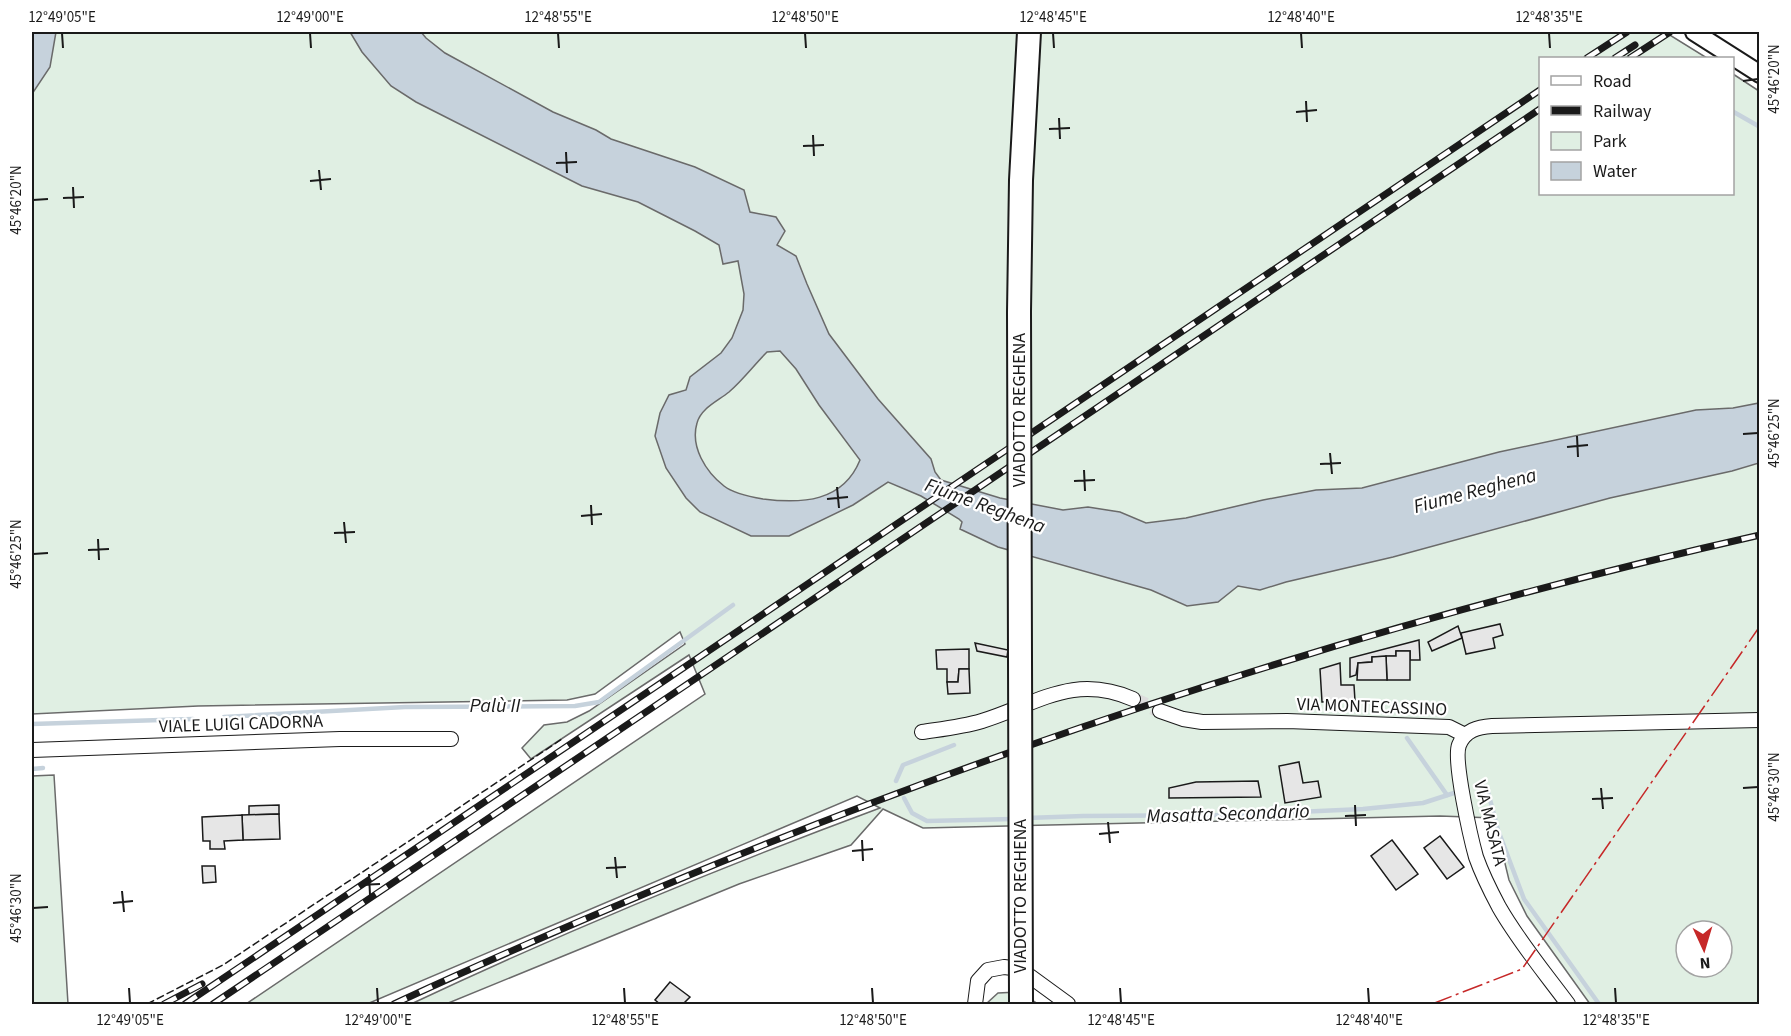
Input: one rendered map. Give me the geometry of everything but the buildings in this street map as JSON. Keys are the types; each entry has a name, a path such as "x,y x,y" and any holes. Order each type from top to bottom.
{"highway":[{"name":"VIADOTTO REGHENA","path":"1021,1005 1019,312 1021,180 1029,32"}],"street":[{"path":"1694,32 1733,57"},
{"path":"1734,57 1760,74"},
{"path":"922,732 984,720 1073,689 1094,688 1116,691 1133,699"},
{"name":"VIA MONTECASSINO","path":"1160,711 1183,719 1202,722 1449,727 1465,735 1472,729 1492,726 1760,720"},
{"name":"VIA MASATA","path":"1465,735 1458,746 1458,761 1467,820 1477,859 1499,907 1568,1005"},
{"name":"VIALE LUIGI CADORNA","path":"32,750 340,739 451,739"},
{"path":"975,1005 978,981 988,970 1004,967 1020,969 1068,1005"}],"green space":[{"path":"32,32 1665,32 1705,57 1539,57 1539,195 1734,195 1734,75 1759,91 1759,1004 1590,1004 1527,916 1509,880 1494,818 1440,816 923,828 883,809 851,845 739,884 446,1004 411,1004 643,901 880,808 857,796 367,1004 246,1004 705,694 689,655 531,759 522,748 544,725 567,722 589,711 685,644 680,632 595,694 567,700 198,706 32,714"},
{"path":"54,775 68,1004 32,1004 32,776"},
{"path":"1020,992 1038,1004 986,1004 998,993"}],"water":[{"path":"32,32 56,32 50,67 32,94"},
{"name":"Fiume Reghena","path":"350,32 421,32 445,53 553,112 596,130 611,139 695,167 744,190 750,212 776,217 785,231 777,245 796,256 829,334 878,399 931,459 935,472 941,480 1000,498 1063,510 1088,507 1120,512 1146,523 1186,518 1316,490 1362,488 1499,452 1696,410 1733,408 1759,403 1759,463 1610,498 1393,557 1260,590 1238,586 1218,602 1187,606 1151,590 998,547 960,529 962,522 959,519 921,496 888,482 853,505 789,536 751,536 700,512 686,498 666,468 655,436 660,413 669,395 686,390 690,377 721,353 732,338 743,310 744,294 738,261 723,264 719,245 695,231 638,202 582,186 416,102 391,86 362,52","holes":["780,351 796,369 819,405 860,460 853,474 843,485 832,492 806,500 763,499 728,489 711,474 701,458 695,432 699,418 706,409 729,392 767,352"]}],"waterway":[{"path":"1734,112 1760,127"},
{"name":"Palù II","path":"224,717 405,707 575,706 599,702 733,605"},
{"name":"Palù II","path":"32,724 193,719"},
{"path":"1407,738 1447,795"},
{"path":"896,781 903,765 954,745"},
{"path":"32,769 43,768"},
{"name":"Masatta Secondario","path":"1482,784 1488,792 1498,830 1524,899 1599,1004"},
{"name":"Masatta Secondario","path":"1027,818 1230,815 1363,809 1423,803 1454,793"},
{"name":"Masatta Secondario","path":"904,798 912,813 927,821 1013,819"}],"tunnel":[{"path":"1133,699 1160,711"}],"railway":[{"path":"1589,57 1627,32"},
{"path":"1632,57 1670,32"},
{"path":"1617,57 1635,45"},
{"path":"185,1004 1539,91"},
{"path":"213,1004 1539,110"},
{"path":"394,1004 687,876 949,774 1082,727 1216,683 1486,603 1760,535"},
{"path":"164,1004 202,984"}],"fence":[{"path":"147,1004 223,965 562,739"}],"power":[{"path":"1432,1004 1522,969 1760,626"}]}
